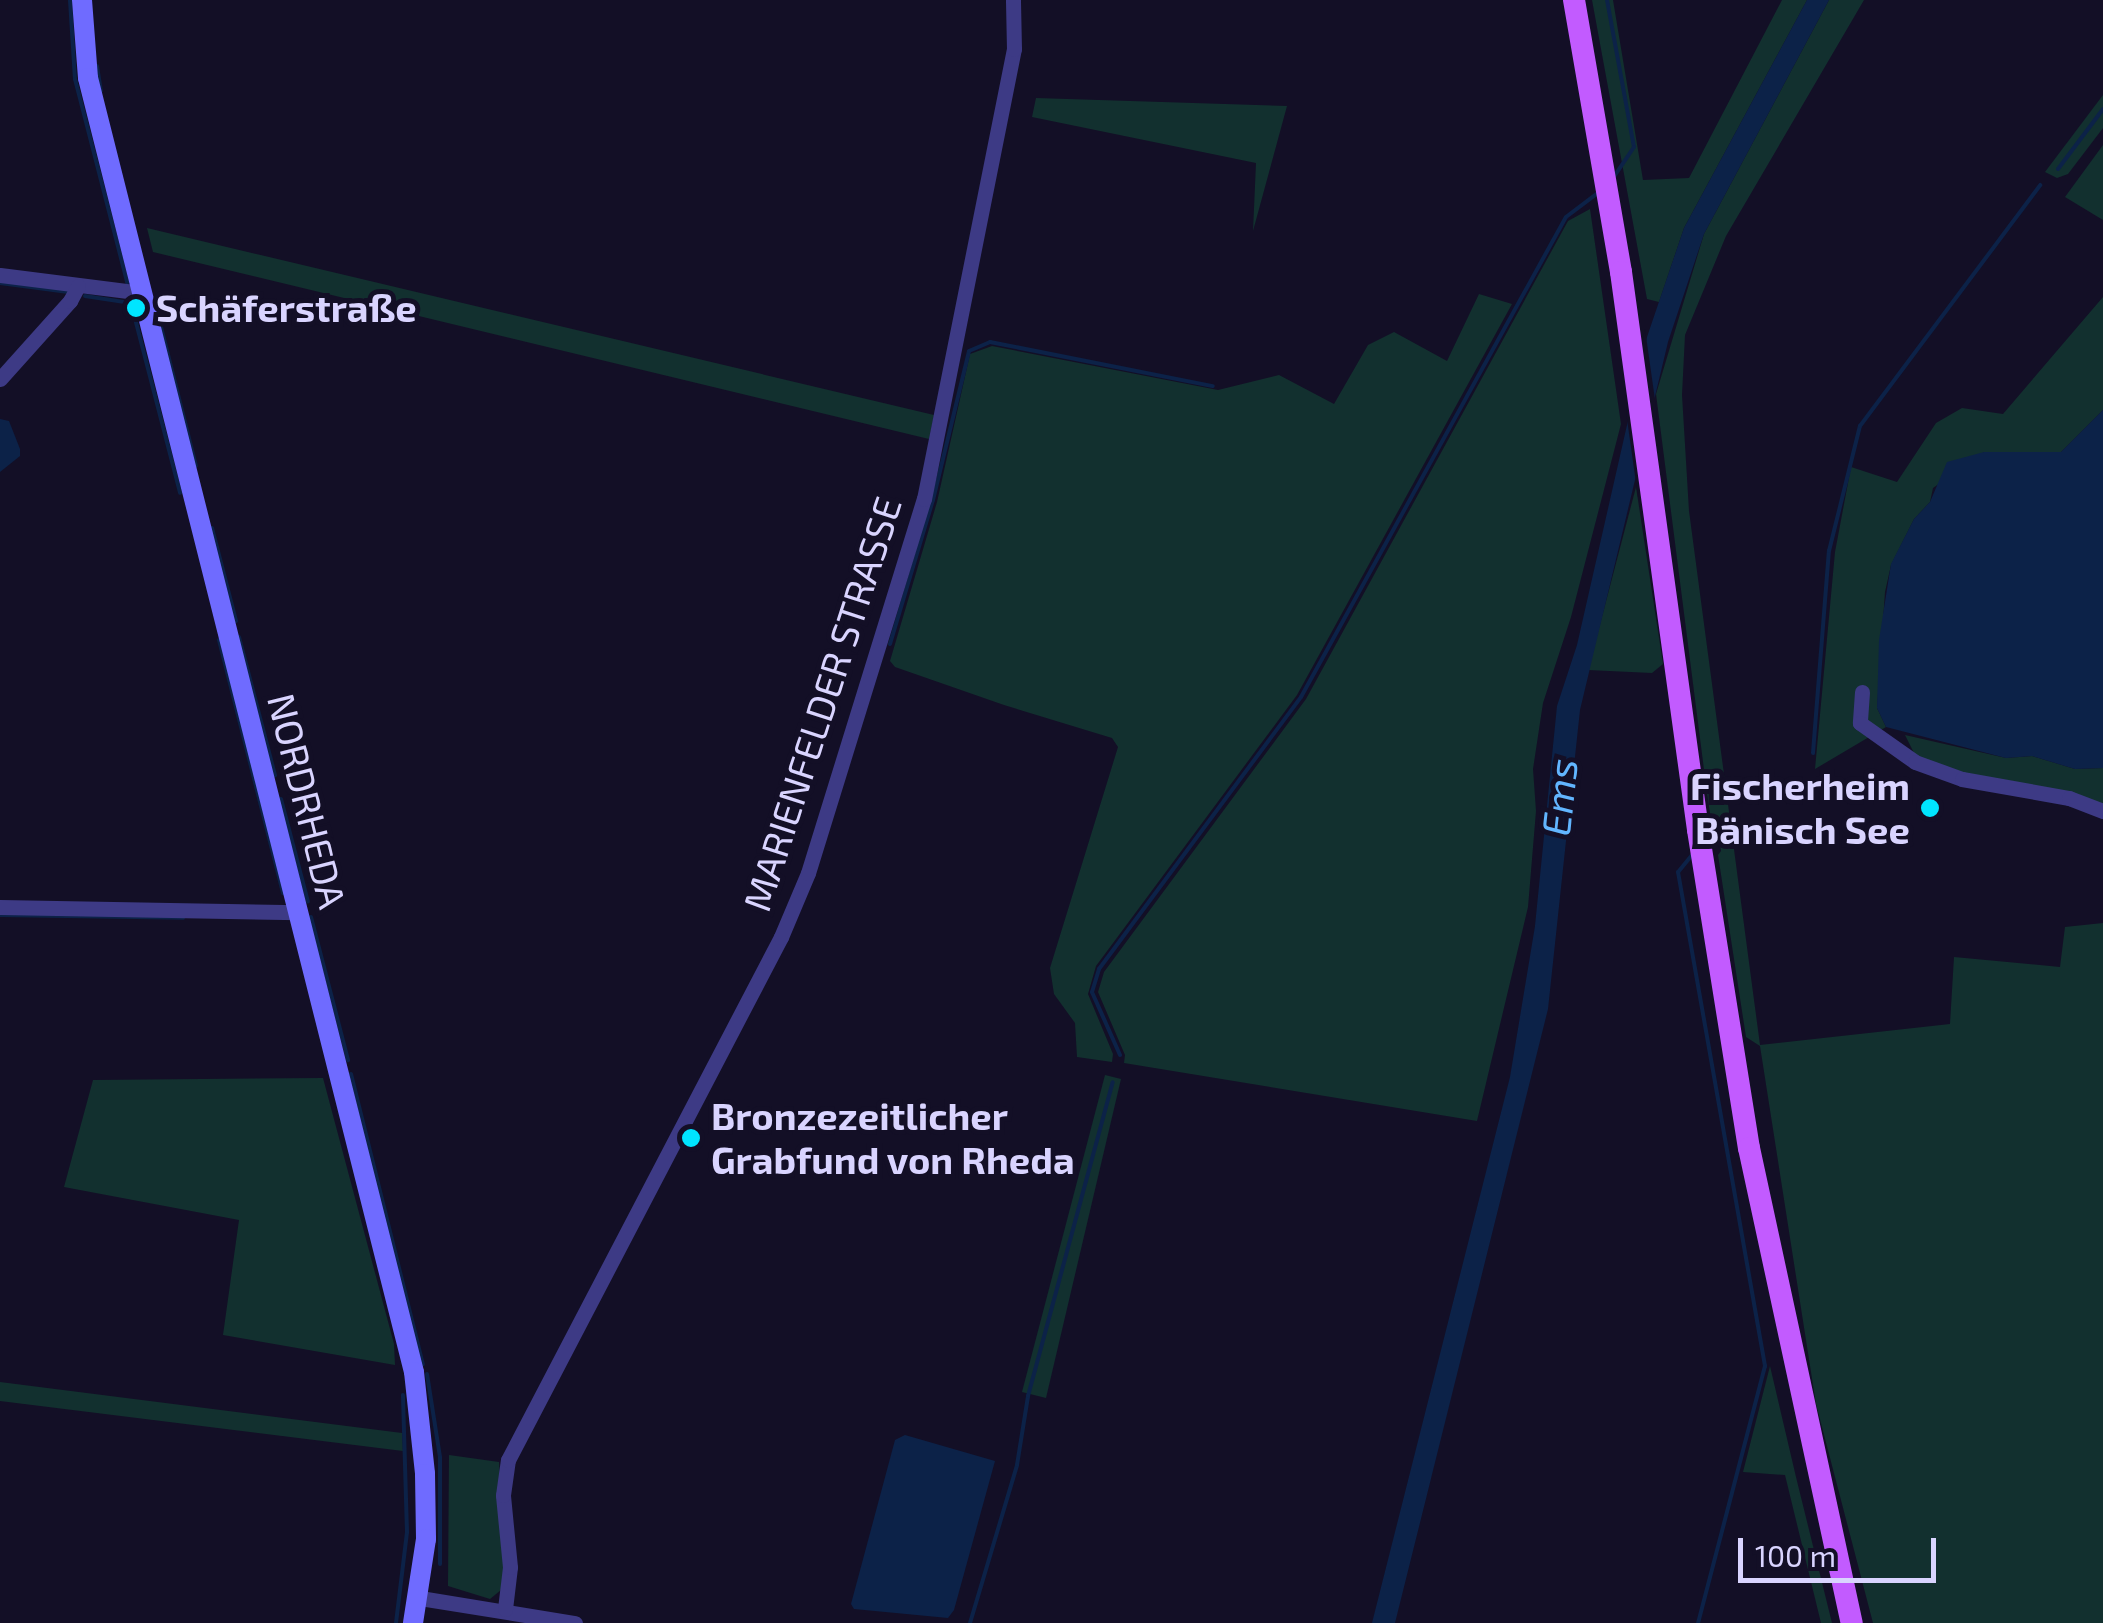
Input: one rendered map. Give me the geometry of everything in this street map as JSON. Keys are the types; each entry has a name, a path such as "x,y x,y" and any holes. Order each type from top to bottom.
{"main road":[{"name":"NORDRHEDA","path":"82,0 88,78 414,1372 425,1474 420,1598 414,1623"},
{"path":"1574,0 1610,198 1698,830 1749,1148 1852,1623"}],"street":[{"name":"MARIENFELDER STRASSE","path":"505,1609 510,1568 503,1495 508,1460 781,938 814,855 924,499 1014,48 1013,0"},
{"path":"0,275 142,293"},
{"path":"0,379 70,301 78,286"},
{"path":"1862,692 1860,723 1915,762 1962,779 2069,798 2103,811"},
{"path":"0,906 299,912"},
{"path":"420,1598 576,1623"}],"green space":[{"path":"1592,0 1613,0 1643,180 1689,178 1782,0 1807,0 1684,228 1659,302 1647,299"},
{"path":"1829,0 1864,0 1726,236 1685,335 1682,395 1689,511 1760,1045 1950,1024 1954,957 2060,967 2065,927 2103,923 2103,1623 1873,1623 1816,1404 1760,1046 1746,1037 1718,855 1721,851 1716,818 1711,820 1707,793 1656,394 1704,234"},
{"path":"2103,95 2103,128 2068,174 2057,178 2045,172"},
{"path":"1036,98 1287,106 1253,231 1256,163 1032,117"},
{"path":"2103,145 2103,220 2065,197"},
{"path":"1590,209 1621,424 1571,617 1543,703 1533,769 1536,811 1528,907 1477,1121 1124,1063 1125,1055 1098,992 1104,972 1306,699 1568,221"},
{"path":"147,228 934,415 929,439 153,252"},
{"path":"1479,294 1512,304 1297,695 1096,966 1088,994 1113,1054 1112,1062 1077,1057 1075,1023 1054,994 1050,968 1118,747 1112,738 1004,705 895,667 890,661 937,502 970,354 992,346 1218,390 1279,375 1334,404 1368,345 1394,332 1447,361"},
{"path":"2103,297 2103,410 2061,452 1984,452 1933,488 1930,502 1914,519 1891,565 1885,592 1877,708 1886,727 1815,769 1835,552 1851,467 1897,482 1936,423 1962,408 2003,414"},
{"path":"1636,487 1663,664 1652,673 1588,670"},
{"path":"1905,735 2006,758 2032,756 2075,769 2103,768 2103,806 1963,775 1916,757"},
{"path":"1105,1075 1121,1079 1046,1398 1022,1392"},
{"path":"323,1078 394,1344 395,1365 223,1335 239,1220 64,1187 93,1080"},
{"path":"1770,1366 1832,1623 1821,1623 1785,1475 1743,1472"},
{"path":"0,1382 402,1433 403,1451 0,1401"},
{"path":"449,1455 499,1462 505,1568 501,1590 490,1599 448,1586"}],"water":[{"name":"Ems","path":"1807,0 1829,0 1704,234 1668,342 1580,710 1548,1009 1395,1623 1372,1623 1510,1077 1535,926 1557,706 1577,645 1647,337 1684,228"},
{"path":"2103,410 2103,768 2075,769 2032,756 2006,758 1886,727 1877,708 1879,640 1891,564 1914,519 1930,502 1947,462 1984,452 2061,452"},
{"path":"0,419 9,421 20,456 0,472"},
{"path":"905,1435 995,1461 954,1610 948,1618 854,1609 851,1604 895,1440"}],"pier":[{"path":"1645,329 1657,414 1638,497 1626,412"}],"waterway":[{"path":"70,0 75,79 127,282"},
{"path":"1607,0 1634,147 1615,175"},
{"path":"97,66 101,91"},
{"path":"2058,169 2103,109"},
{"path":"1813,753 1829,551 1860,426 2040,185"},
{"path":"1120,1055 1092,992 1099,969 1301,697 1566,217 1598,193"},
{"path":"0,283 68,292"},
{"path":"85,296 131,303 180,493"},
{"path":"154,299 196,466"},
{"path":"890,644 933,500 969,351 990,342 1213,386"},
{"path":"212,528 236,621"},
{"path":"239,637 275,775"},
{"path":"219,640 283,893"},
{"path":"281,799 308,902"},
{"path":"1707,843 1727,827"},
{"path":"1692,855 1678,872 1765,1366 1698,1623"},
{"path":"0,915 183,918"},
{"path":"311,917 348,1060"},
{"path":"351,1074 423,1364"},
{"path":"970,1623 1017,1465 1028,1396 1113,1082"},
{"path":"427,1374 440,1457 440,1564"},
{"path":"396,1623 407,1532 403,1395"}],"place":[{"name":"Schäferstraße","path":"136,308"},
{"name":"Fischerheim Bänisch See","path":"1930,808"},
{"name":"Bronzezeitlicher Grabfund von Rheda","path":"691,1138"}]}
